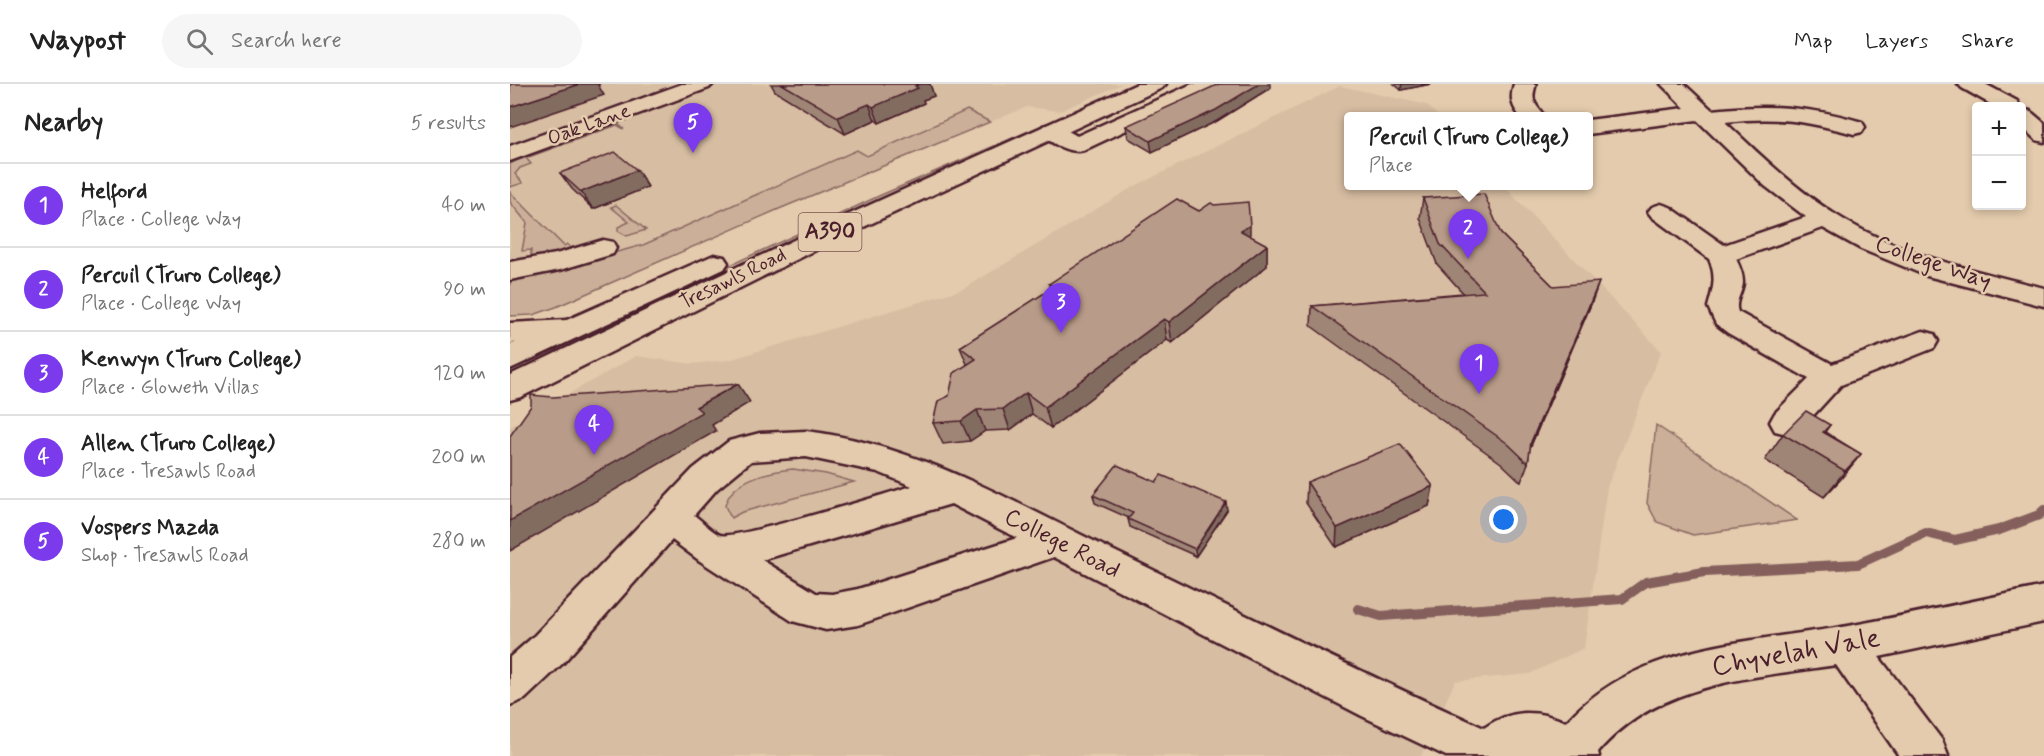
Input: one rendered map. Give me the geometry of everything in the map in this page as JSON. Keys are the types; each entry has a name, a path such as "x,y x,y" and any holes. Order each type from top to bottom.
{"main road":[{"name":"Oak Lane","path":"510,154 702,84"},
{"name":"Tresawls Road","path":"510,358 822,214 1122,84"},
{"name":"Tresawls Road","path":"510,389 723,283 1060,143 1155,84"},
{"path":"1060,143 1209,84"},
{"path":"1526,84 1522,94 1524,107 1529,112"},
{"name":"College Way","path":"1658,84 1671,84 1774,181 1825,219 1870,243 1937,270 2044,297"},
{"path":"1969,84 2002,102"},
{"path":"1593,126 1703,115 1785,111 1823,117 1854,127"},
{"path":"2026,119 2044,135"},
{"path":"1661,212 1721,255 1728,270 1729,284 1722,307 1726,317 1830,377"},
{"path":"1721,255 1825,219"},
{"path":"510,271 560,262 603,248"},
{"path":"510,333 567,330"},
{"path":"1787,422 1830,377 1923,341"},
{"name":"College Road","path":"510,685 548,650 705,479 729,458 741,450 760,446 806,444 852,451 885,460 954,489 1377,701 1491,755"},
{"path":"713,550 726,551 762,544 954,489"},
{"path":"671,516 713,550 806,608 818,612 834,613 978,568 1055,541"},
{"name":"Chyvelah Vale","path":"1491,755 1504,740 1520,733 1536,732 1574,752 1594,723 1647,687 1674,676 1732,661 1846,645 2044,604"},
{"path":"1846,645 1926,756"}],"shaded area":[{"path":"510,84 1122,84 1060,111 1027,107 990,122 967,110 866,156 857,150 510,302"},
{"path":"1137,84 1143,84 510,381 510,370 597,327 881,195"},
{"path":"1340,86 1427,105 1434,112 1344,112 1344,190 1508,190 1661,351 1607,487 1584,648 1529,674 1455,681 1421,756 510,756 510,427 636,356 692,364 729,360 963,289 1133,187"},
{"path":"967,110 990,122 779,209 556,307 533,315 510,316 510,281 643,245 857,150 867,156"},
{"path":"617,123 624,129 617,125 526,158 531,164 520,168 515,174 523,183 510,187 510,164"},
{"path":"510,192 564,246 567,244 573,251 531,261 531,250 522,251 527,223 510,202"},
{"path":"616,205 646,230 627,236 618,231 618,227 629,222 611,207"},
{"path":"1656,425 1798,520 1693,535 1657,522 1647,503"},
{"path":"793,469 826,474 854,482 742,512 731,518 725,506 735,489 763,474"}],"building":[{"path":"510,84 580,84 510,107"},
{"path":"782,84 919,84 915,86 918,88 873,107 869,104 838,117"},
{"path":"1219,84 1259,84 1216,110 1150,141 1126,126"},
{"path":"615,152 637,170 581,192 560,173"},
{"path":"1484,194 1501,234 1553,286 1599,282 1531,442 1528,463 1507,443 1312,306 1485,292 1440,244 1423,198"},
{"path":"1177,199 1199,211 1211,203 1214,205 1248,202 1250,225 1241,231 1267,245 1169,322 1164,319 1045,407 1026,393 1003,409 977,410 961,421 933,423 938,401 949,396 954,373 976,359 960,347 1054,287 1049,284"},
{"path":"738,384 696,407 702,412 510,521 510,436 531,406 531,395 553,397"},
{"path":"1806,411 1830,425 1823,432 1861,454 1845,471 1783,434"},
{"path":"1400,444 1433,486 1337,528 1307,482"},
{"path":"1117,465 1156,482 1161,475 1226,502 1195,549 1128,519 1133,513 1093,495"}],"waterway":[{"path":"1358,609 1381,616 1622,599 1646,582 1704,572 1858,564 1926,533 1955,540 1999,530 2039,515 2044,510"}],"place":[{"name":"Vospers Mazda","path":"693,153"},
{"name":"Percuil (Truro College)","path":"1468,259"},
{"name":"Kenwyn (Truro College)","path":"1061,333"},
{"name":"Helford","path":"1479,394"},
{"name":"Allen (Truro College)","path":"594,455"}]}
